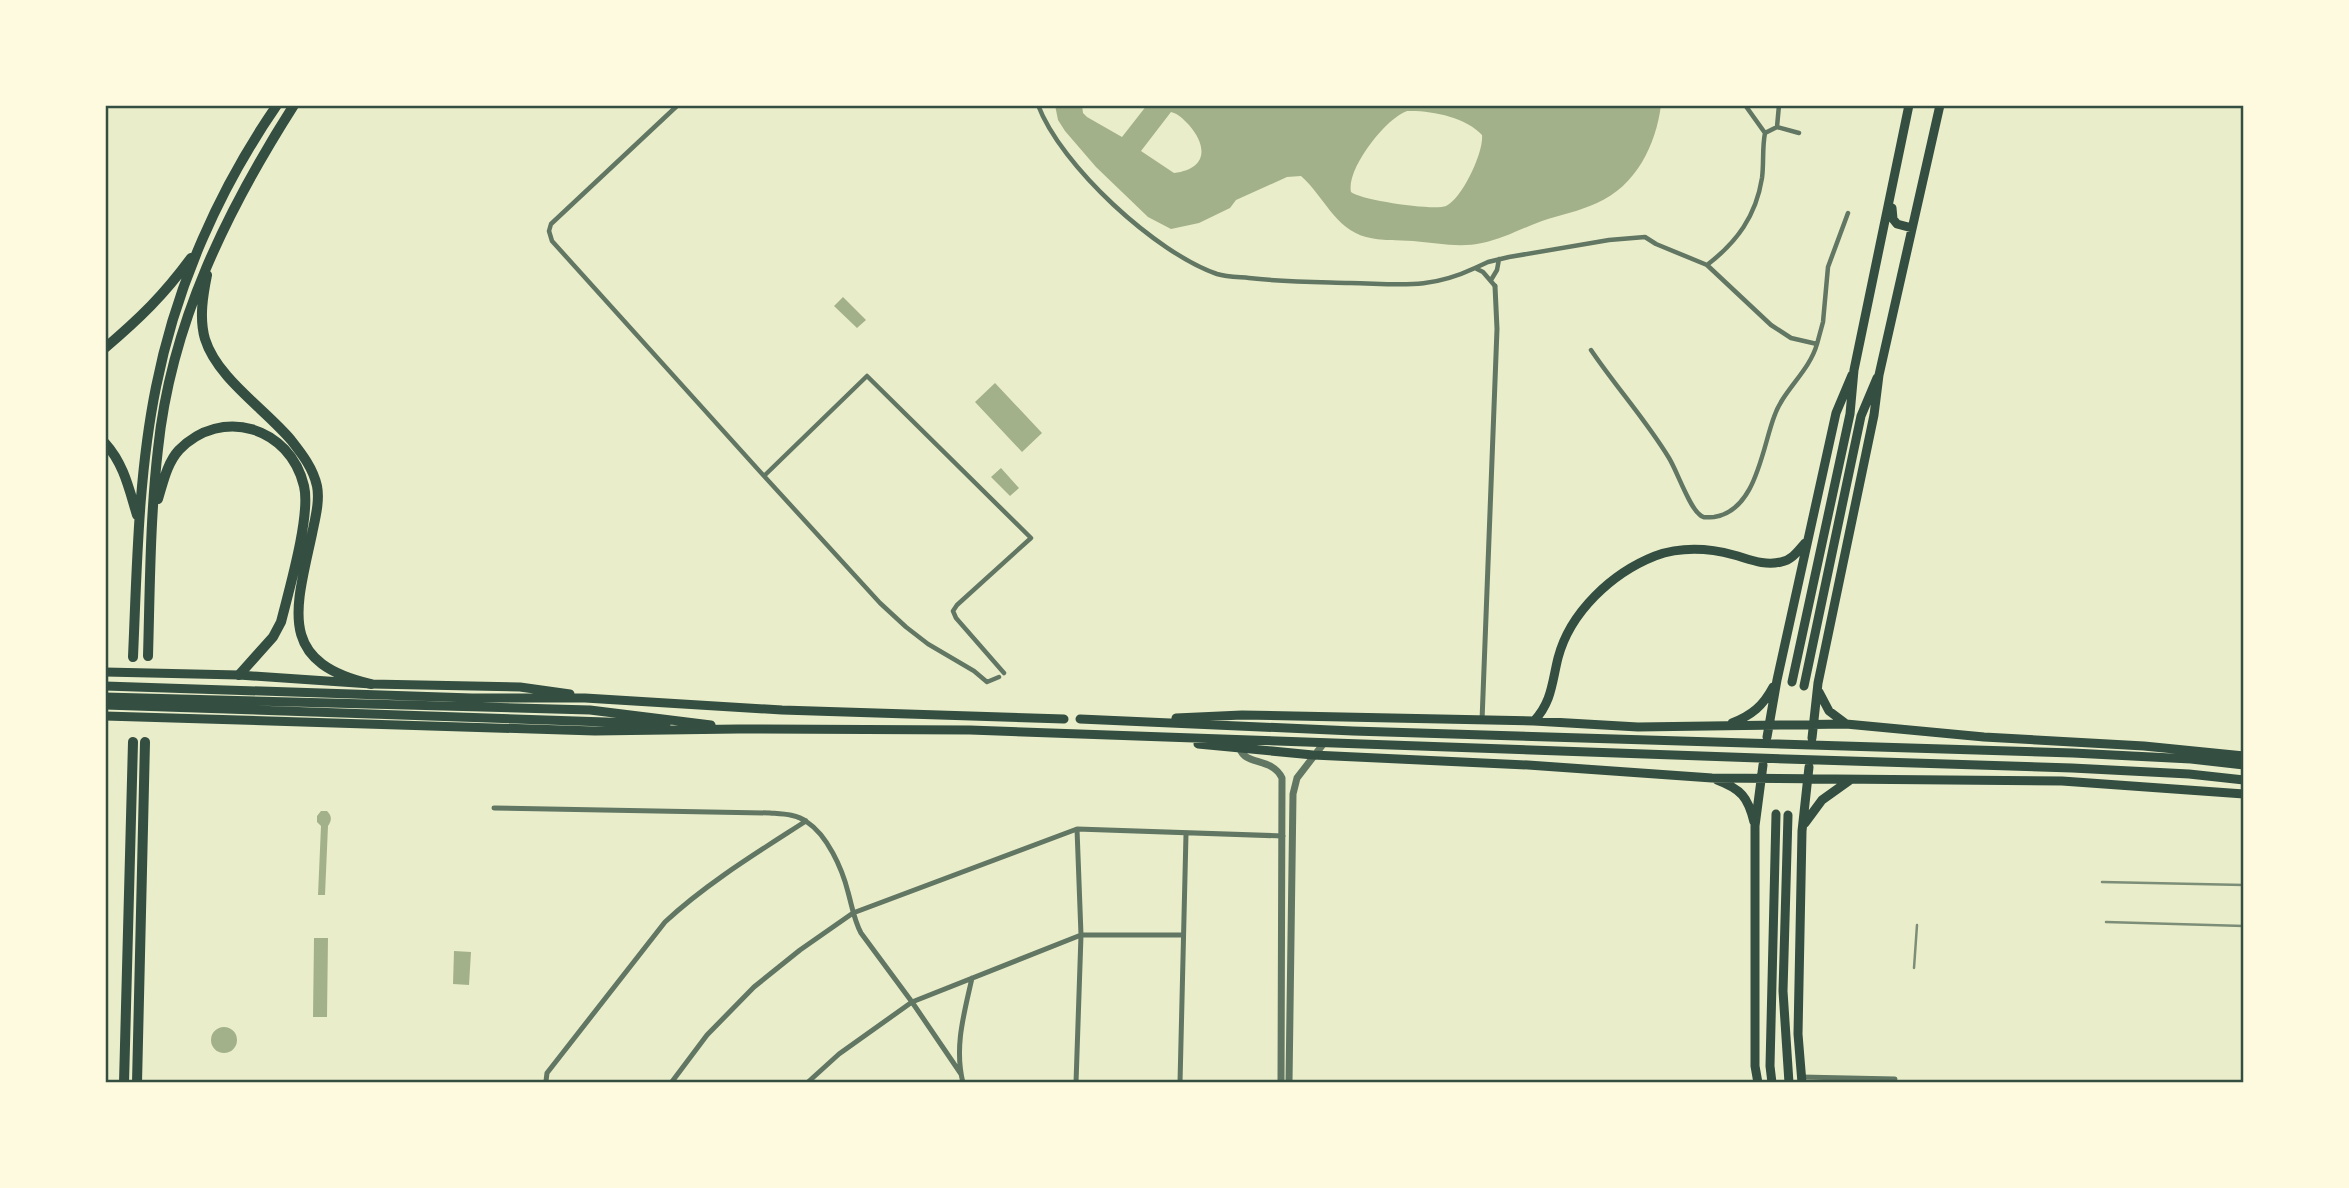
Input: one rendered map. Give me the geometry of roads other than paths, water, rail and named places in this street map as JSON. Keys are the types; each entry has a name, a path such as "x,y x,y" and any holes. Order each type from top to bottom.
{"highway":[{"path":"105,348 148,311 197,249 249,148 277,105"},
{"path":"148,656 152,519 159,438 175,356 188,312 211,252 244,187 294,105"},
{"path":"133,657 145,452 156,386 197,249"},
{"path":"211,252 202,315 205,338 228,375 281,428 307,460 317,487 316,513 298,599 304,643 327,669 371,684"},
{"path":"152,519 166,472 177,452 208,429 228,426 253,430 281,444 295,463 304,486 306,512 281,622 273,637 239,675"},
{"path":"105,443 116,455 123,469 139,520"},
{"path":"124,1083 133,742"},
{"path":"137,1083 145,742"}],"main road":[{"path":"1792,682 1850,414 1854,370 1909,105"},
{"path":"1812,738 1818,683 1874,415 1879,375 1940,105"},
{"path":"1892,196 1894,222 1899,226 1912,228"},
{"path":"1767,737 1806,542 1836,413 1854,370"},
{"path":"1804,686 1861,416 1879,375"},
{"path":"1534,721 1549,701 1559,656 1573,624 1595,596 1625,572 1656,556 1681,550 1709,550 1764,563 1782,562 1795,555 1806,542"},
{"path":"105,672 533,688 585,698"},
{"path":"1728,724 1752,714 1760,707 1777,680"},
{"path":"1818,683 1823,703 1846,724"},
{"path":"105,686 472,698 585,698 782,710 1064,719"},
{"path":"105,697 590,710 738,729"},
{"path":"105,705 635,722 738,729"},
{"path":"1240,748 1229,740 1228,726 1242,715"},
{"path":"1124,721 1242,715 1534,721 1638,727 1846,724 2244,756"},
{"path":"105,716 594,731 970,730 2072,768 2189,774 2244,780"},
{"path":"970,716 970,730"},
{"path":"1080,719 1353,731 2073,753 2244,765"},
{"path":"1127,735 1313,755 1528,765 1712,778 2062,782 2244,794"},
{"path":"1758,1083 1755,1066 1755,826 1763,765"},
{"path":"1802,1080 1798,1021 1802,831 1809,767"},
{"path":"1712,778 1742,794 1750,806 1755,826"},
{"path":"1802,831 1822,800 1853,779"},
{"path":"1772,1083 1770,1066 1776,814"},
{"path":"1788,815 1783,991 1789,1083"}],"street":[{"path":"678,105 551,224 549,231 552,241 880,603 928,644 974,671 987,682 999,677"},
{"path":"1038,105 1060,144 1112,203 1162,244 1219,275 1290,282 1409,286 1444,281 1499,258 1637,236 1645,237 1707,265 1781,331 1801,342 1817,344"},
{"path":"1777,127 1779,105"},
{"path":"1707,265 1732,242 1750,219 1761,180 1765,133 1748,107"},
{"path":"1765,133 1777,127 1800,133"},
{"path":"1591,350 1653,434 1678,474 1697,513 1704,517 1718,516 1733,509 1746,494 1777,409 1812,358 1823,322 1828,267 1848,213"},
{"path":"1482,721 1497,329 1493,283 1499,258"},
{"path":"1475,268 1493,283"},
{"path":"764,476 867,376 1031,538 953,611 956,618 1004,673"},
{"path":"1289,1083 1293,794 1297,778 1324,743"},
{"path":"1240,748 1245,756 1272,765 1279,771 1284,793 1281,1083"},
{"path":"494,808 770,813 789,814 806,821 825,840 838,866 861,933 961,1074"},
{"path":"549,1083 546,1081 547,1073 665,922 683,905 806,821"},
{"path":"671,1083 707,1035 754,987 852,913 1077,829 1283,836"},
{"path":"1076,1083 1081,935 1077,829"},
{"path":"1180,1083 1186,834"},
{"path":"807,1083 839,1054 912,1002 972,978 1081,935 1182,935"},
{"path":"963,1083 958,1053 972,978"},
{"path":"1802,1080 1895,1079"}],"railway":[{"path":"2102,882 2244,885"},
{"path":"2106,922 2244,926"},
{"path":"1914,968 1917,925"}]}
